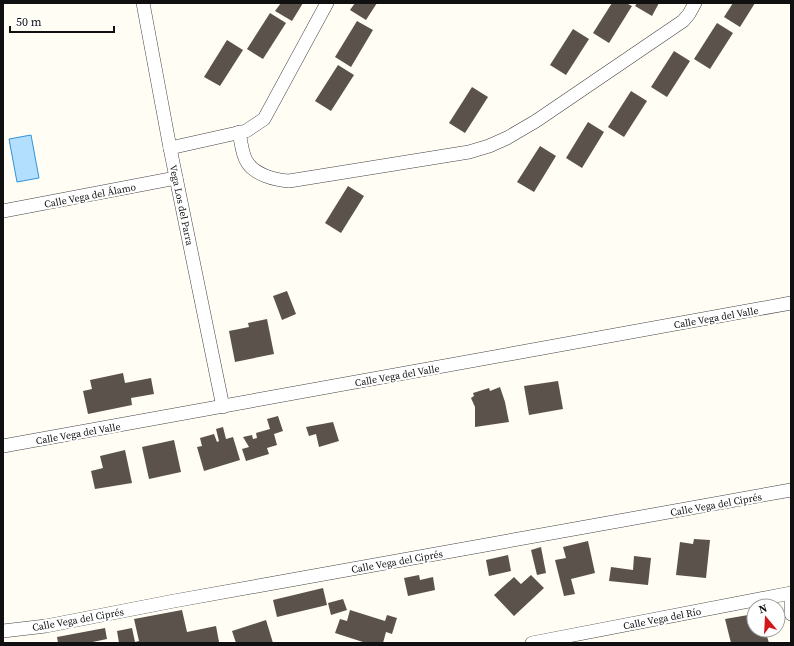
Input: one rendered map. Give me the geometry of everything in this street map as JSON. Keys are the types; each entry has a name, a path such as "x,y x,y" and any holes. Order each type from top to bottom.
{"street":[{"name":"Vega Los del Parra","path":"143,3 170,148 223,407"},
{"path":"170,148 253,128 268,113 327,3"},
{"path":"239,132 246,162 256,171 271,178 289,181 469,152 507,138 536,121 683,21 695,3"},
{"name":"Calle Vega del Álamo","path":"3,211 176,178"},
{"name":"Calle Vega del Valle","path":"3,446 791,304"},
{"name":"Calle Vega del Ciprés","path":"3,630 46,626 182,599 791,490"},
{"path":"791,593 791,614"},
{"name":"Calle Vega del Río","path":"532,643 791,593"}],"water":[{"path":"31,135 39,178 17,182 9,139"}],"building":[{"path":"281,3 303,3 292,21 275,11"},
{"path":"355,3 377,3 366,20 350,10"},
{"path":"612,3 626,3 632,6 609,43 593,33"},
{"path":"637,3 659,3 652,16 635,6"},
{"path":"733,3 755,3 740,27 724,17"},
{"path":"270,13 286,23 263,59 247,49"},
{"path":"357,21 373,30 351,67 335,57"},
{"path":"717,23 733,33 710,69 694,59"},
{"path":"573,29 589,39 566,75 550,65"},
{"path":"227,40 243,50 220,86 204,77"},
{"path":"674,51 690,61 667,97 651,87"},
{"path":"338,65 354,75 331,111 315,101"},
{"path":"472,87 488,97 465,133 449,123"},
{"path":"631,91 647,101 624,137 608,127"},
{"path":"588,122 604,132 582,168 566,158"},
{"path":"540,146 556,156 534,192 517,182"},
{"path":"348,186 364,196 341,233 325,223"},
{"path":"287,291 296,314 282,320 273,296"},
{"path":"267,319 274,354 235,362 229,331 249,327 248,323"},
{"path":"123,373 125,383 151,378 154,394 131,398 132,405 88,414 83,391 92,389 90,380"},
{"path":"558,381 563,409 529,415 524,386"},
{"path":"500,387 509,422 475,427 475,407 471,398 474,396 473,393 489,388 490,391"},
{"path":"278,416 283,431 274,434 277,445 267,448 269,454 246,461 242,449 249,447 243,437 252,435 253,439 257,438 256,433 270,429 267,419"},
{"path":"333,422 339,441 319,447 316,434 309,436 306,427"},
{"path":"223,427 226,439 233,437 240,460 204,471 197,447 202,446 200,438 214,434 217,442 219,441 216,429"},
{"path":"174,440 181,472 149,479 142,447"},
{"path":"125,450 132,483 95,489 91,471 103,468 100,456"},
{"path":"694,539 710,540 706,578 676,575 680,542 693,544"},
{"path":"588,541 595,573 571,579 575,594 564,596 555,560 566,558 563,547"},
{"path":"541,547 546,573 537,575 531,550"},
{"path":"508,555 511,571 489,576 486,560"},
{"path":"634,556 651,558 648,585 609,581 611,567 633,570"},
{"path":"419,575 420,580 433,577 435,590 408,596 404,578"},
{"path":"531,575 544,588 514,616 494,595 514,577 521,584"},
{"path":"323,588 327,605 277,617 273,600"},
{"path":"343,599 347,610 331,615 328,603"},
{"path":"182,610 187,632 216,626 219,642 119,643 117,631 132,628 135,642 139,641 134,619"},
{"path":"350,610 385,621 387,615 397,618 392,634 386,632 383,643 366,643 335,633 340,619 347,621"},
{"path":"746,615 746,638 767,638 769,643 731,643 725,619"},
{"path":"266,620 273,643 236,643 232,631"},
{"path":"105,628 107,639 88,643 58,643 57,637"}]}
